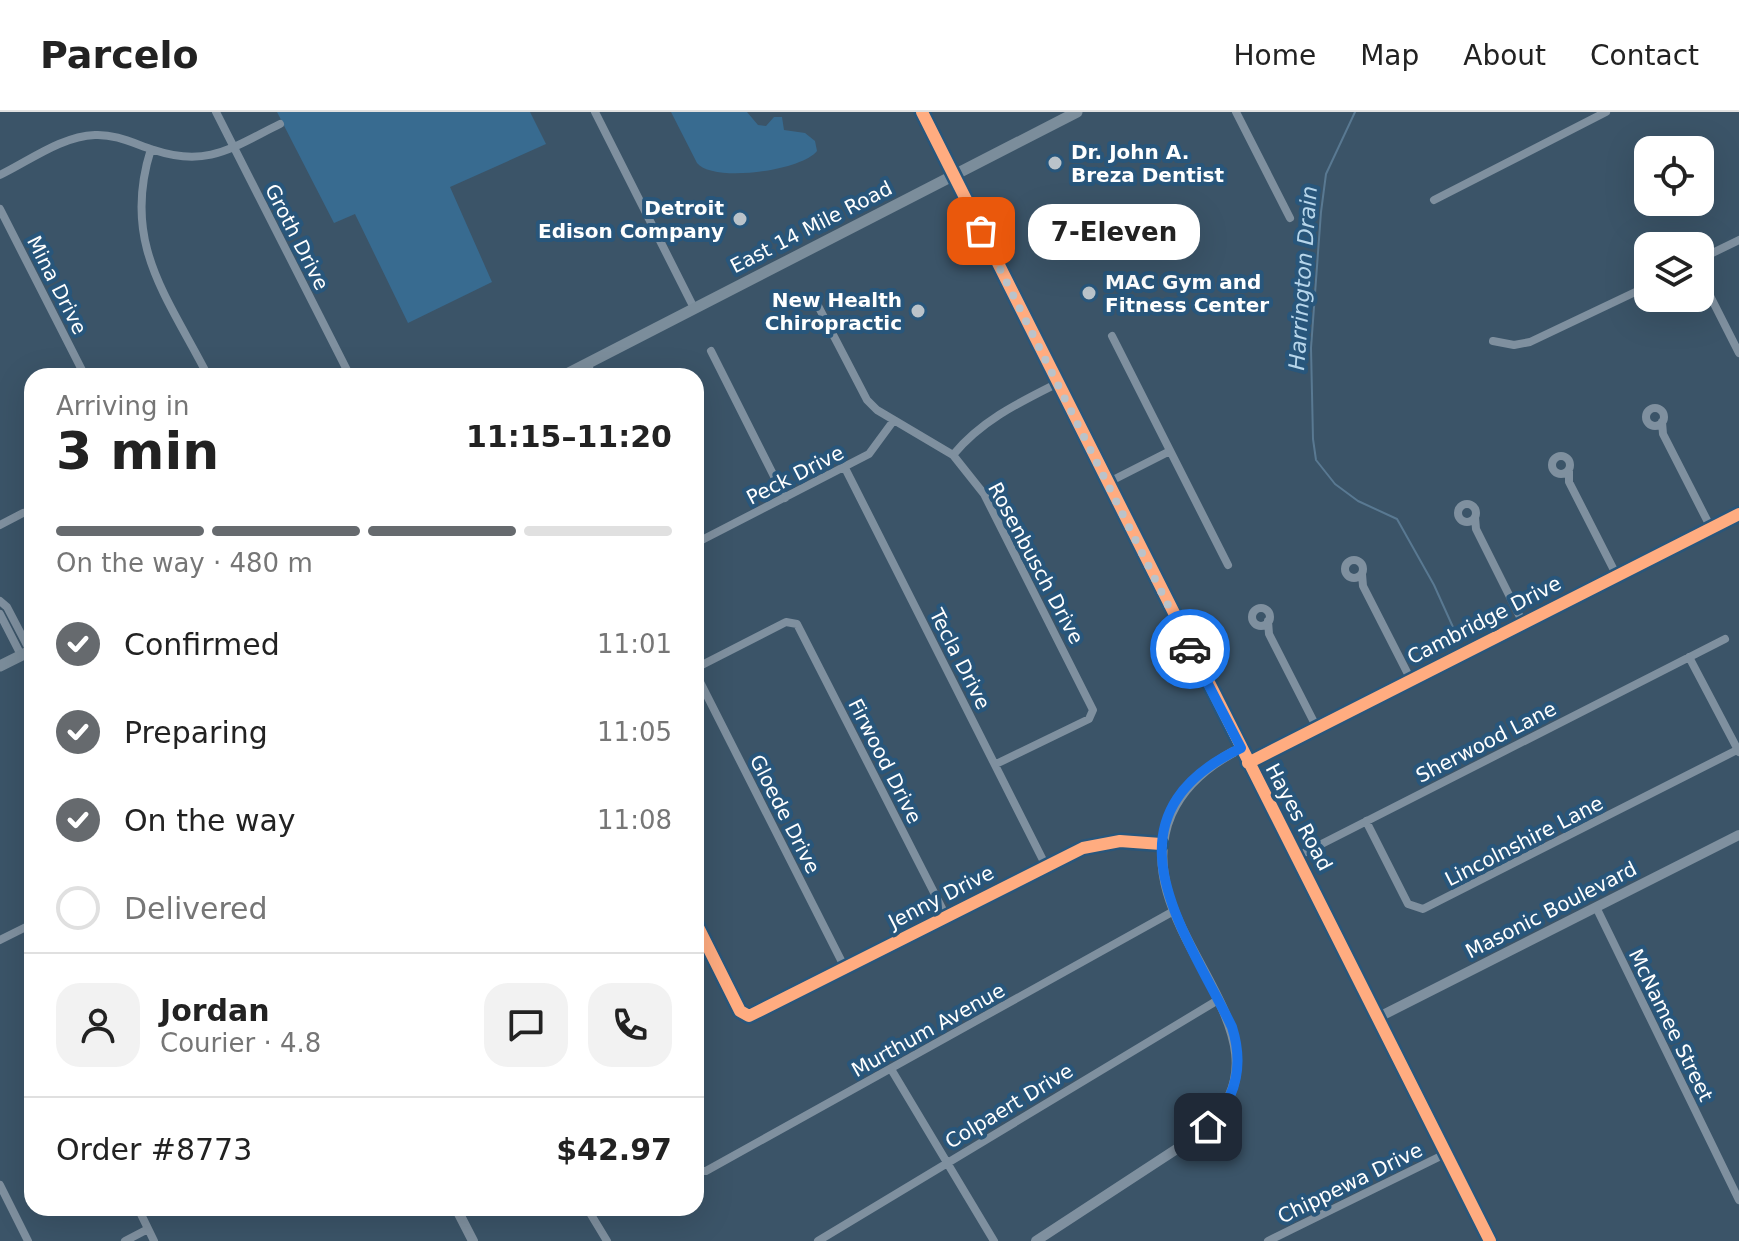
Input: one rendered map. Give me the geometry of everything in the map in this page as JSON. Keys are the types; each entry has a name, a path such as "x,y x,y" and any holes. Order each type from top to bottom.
{"main road":[{"name":"East 14 Mile Road","path":"579,368 1077,112"},
{"path":"0,666 24,654"}],"street":[{"name":"Groth Drive","path":"216,112 346,368"},
{"path":"595,112 694,308"},
{"name":"Hayes Road","path":"922,112 1056,384 1298,856 1490,1241"},
{"path":"1236,112 1290,218"},
{"path":"1434,200 1606,112"},
{"path":"0,175 69,140 93,135 121,138 151,149 197,159 234,147 280,124"},
{"path":"151,149 139,201 143,240 154,271 204,368"},
{"name":"Mina Drive","path":"0,209 81,368"},
{"path":"1714,252 1739,240"},
{"path":"1493,341 1514,345 1530,342 1634,293"},
{"name":"Rosenbusch Drive","path":"814,298 867,400 953,455 984,494 1093,714 996,764"},
{"path":"1714,304 1739,353"},
{"path":"1112,336 1228,565"},
{"path":"711,351 785,498"},
{"path":"587,364 589,368"},
{"path":"953,455 994,417 1056,384"},
{"path":"1663,434 1646,418 1652,409 1662,413 1663,434 1711,528"},
{"name":"Peck Drive","path":"704,539 845,468 879,445 894,420"},
{"path":"1653,426 1662,422"},
{"path":"1107,483 1170,451"},
{"path":"1569,482 1569,461 1559,456 1552,465 1569,482 1617,576"},
{"name":"Tecla Drive","path":"845,468 1046,866"},
{"path":"1559,473 1569,469"},
{"path":"1476,529 1458,513 1465,504 1475,508 1476,529 1523,623"},
{"path":"0,525 23,513"},
{"name":"Cambridge Drive","path":"1248,763 1739,514"},
{"path":"1465,521 1475,517"},
{"path":"1363,586 1346,569 1350,562 1360,563 1363,586 1411,680"},
{"path":"1352,578 1362,574"},
{"path":"0,601 7,607 24,643"},
{"path":"1269,634 1252,617 1258,609 1266,610 1269,634 1317,728"},
{"path":"0,614 24,647"},
{"path":"1259,626 1268,621"},
{"name":"Firwood Drive","path":"704,667 786,622 794,622 946,916"},
{"name":"Sherwood Lane","path":"1298,856 1725,639"},
{"path":"1689,657 1738,751"},
{"name":"Gloede Drive","path":"704,687 845,968"},
{"path":"1036,1241 1184,1145 1218,1117 1233,1089 1238,1060 1235,1037 1172,912 1163,881 1161,844 1176,804 1188,787 1212,763 1241,748"},
{"name":"Lincolnshire Lane","path":"1366,821 1408,904 1423,909 1738,751"},
{"name":"Masonic Boulevard","path":"1379,1017 1739,835"},
{"name":"Jenny Drive","path":"704,938 745,1016 753,1015 1046,866 1106,842 1161,844"},
{"name":"McNamee Street","path":"1596,907 1739,1200"},
{"name":"Murthum Avenue","path":"704,1168 891,1069 1172,912"},
{"path":"0,940 24,928"},
{"name":"Colpaert Drive","path":"818,1241 1218,1000"},
{"path":"891,1069 994,1241"},
{"name":"Chippewa Drive","path":"1268,1241 1445,1154"},
{"path":"0,1185 28,1241"},
{"path":"142,1216 154,1241"},
{"path":"460,1216 473,1241"},
{"path":"592,1216 607,1241"},
{"path":"125,1241 148,1229"}],"shaded area":[{"path":"277,112 530,112 546,144 450,187 492,282 408,323 355,214 334,223"},
{"path":"671,112 747,112 758,125 766,126 774,117 782,117 784,130 805,133 815,141 817,151 808,158 776,169 738,173 706,169 697,163"}],"waterway":[{"name":"Harrington Drain","path":"1355,112 1326,174 1321,212 1311,348 1316,460 1335,484 1358,501 1397,519 1434,585 1457,636"}],"cycle path":[{"path":"922,112 1490,1241"},
{"path":"1248,763 1739,514"},
{"path":"704,939 740,1011 749,1016 1083,848 1120,841 1161,844"}],"way so far":[{"path":"981,231 1190,649"}],"place":[{"name":"Dr. John A. Breza Dentist","path":"1055,163"},
{"name":"Detroit Edison Company","path":"740,219"},
{"name":"7-Eleven","path":"981,231"},
{"name":"MAC Gym and Fitness Center","path":"1089,293"},
{"name":"New Health Chiropractic","path":"918,311"}],"route":[{"path":"1190,649 1241,748 1212,763 1188,787 1176,804 1161,844 1163,881 1172,912 1232,1027 1237,1046 1238,1070 1233,1089 1224,1109 1208,1127"}]}
